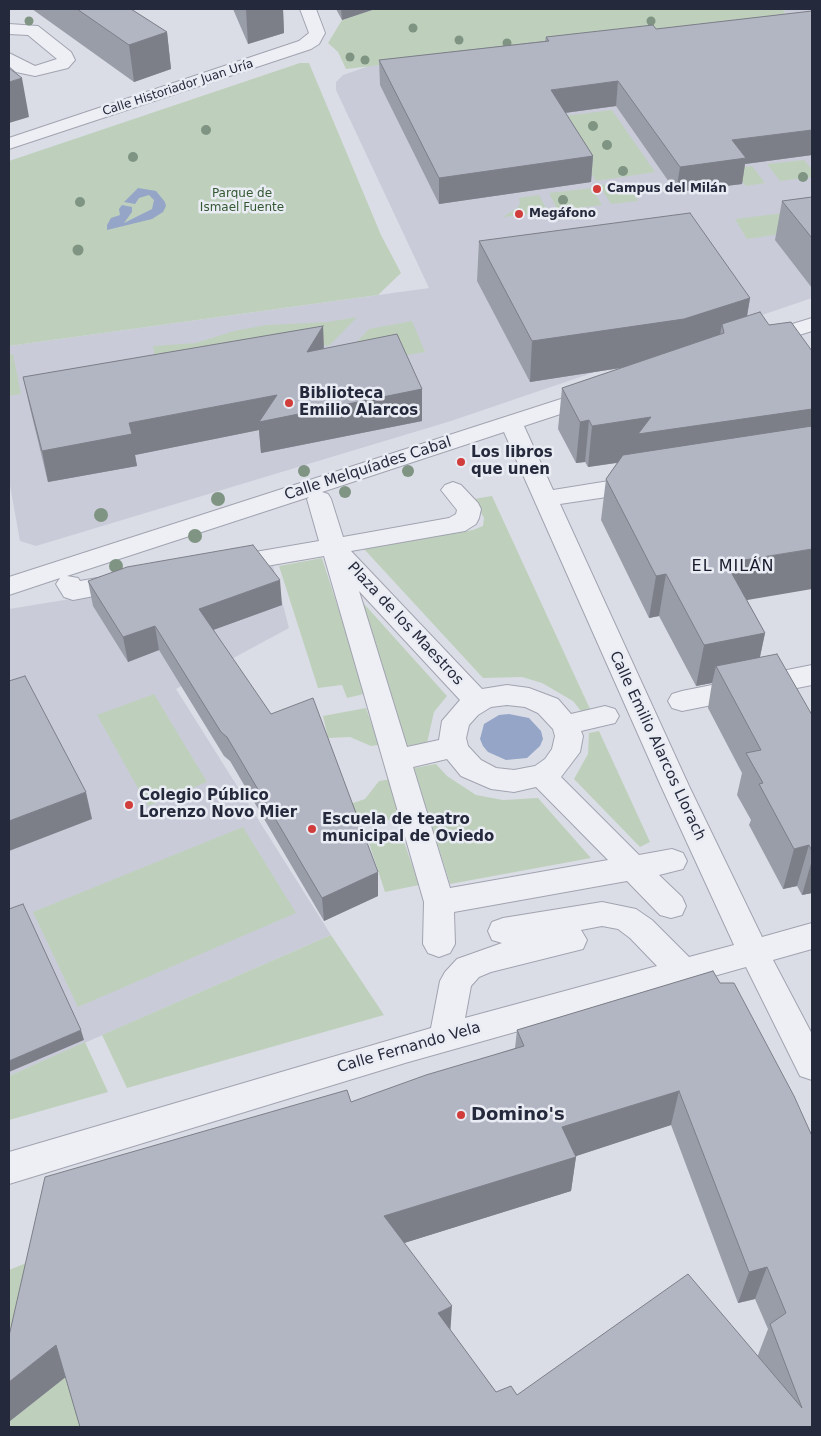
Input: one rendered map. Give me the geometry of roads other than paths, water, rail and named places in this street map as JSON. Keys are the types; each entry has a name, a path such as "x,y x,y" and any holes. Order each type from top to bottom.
{"street":[{"name":"Calle Historiador Juan Uría","path":"9,144 305,45 313,40 318,33 308,9"},
{"path":"9,29 32,30 65,56 66,60 62,64 34,71 22,68 9,58"},
{"path":"743,346 805,333"},
{"name":"Calle Melquíades Cabal","path":"9,586 614,389"},
{"name":"Calle Emilio Alarcos Llorach","path":"512,422 624,676 754,953 812,1066"},
{"path":"545,499 657,481"},
{"path":"207,568 456,525 467,518 469,509 453,490"},
{"path":"319,499 331,546 439,902 439,944"},
{"name":"Plaza de los Maestros","path":"331,546 478,702"},
{"path":"69,584 73,592 150,578"},
{"path":"682,700 762,687 812,675"},
{"path":"507,695 529,698 548,706 566,725 568,736 566,752 555,767 542,775 514,781 491,778 471,768 458,754 452,738 456,721 468,708 478,702 507,695"},
{"path":"566,725 605,716"},
{"path":"397,760 454,747"},
{"path":"542,775 671,906"},
{"path":"439,902 672,861"},
{"path":"503,931 602,914 625,918 641,929 682,972"},
{"name":"Calle Fernando Vela","path":"9,1168 446,1037 812,936"},
{"path":"446,1037 456,981 468,968 486,960 572,940"}],"water":[{"path":"138,188 156,191 165,202 166,206 163,212 152,219 107,230 107,225 111,218 120,215 119,209 122,205 132,207 132,212 124,223 152,209 154,200 149,195 139,198 135,204 124,202"},
{"path":"509,714 529,718 541,731 543,739 540,746 527,758 506,760 488,752 480,739 484,724 499,715"}],"place":[{"name":"Campus del Milán","path":"597,189"},
{"name":"Megáfono","path":"519,214"},
{"name":"Biblioteca Emilio Alarcos","path":"289,403"},
{"name":"Los libros que unen","path":"461,462"},
{"name":"Colegio Público Lorenzo Novo Mier","path":"129,805"},
{"name":"Escuela de teatro municipal de Oviedo","path":"312,829"},
{"name":"Domino's","path":"461,1115"}],"district":[{"name":"EL MILÁN","path":"733,567"}],"park label":[{"name":"Parque de Ismael Fuente","path":"242,201"}]}
